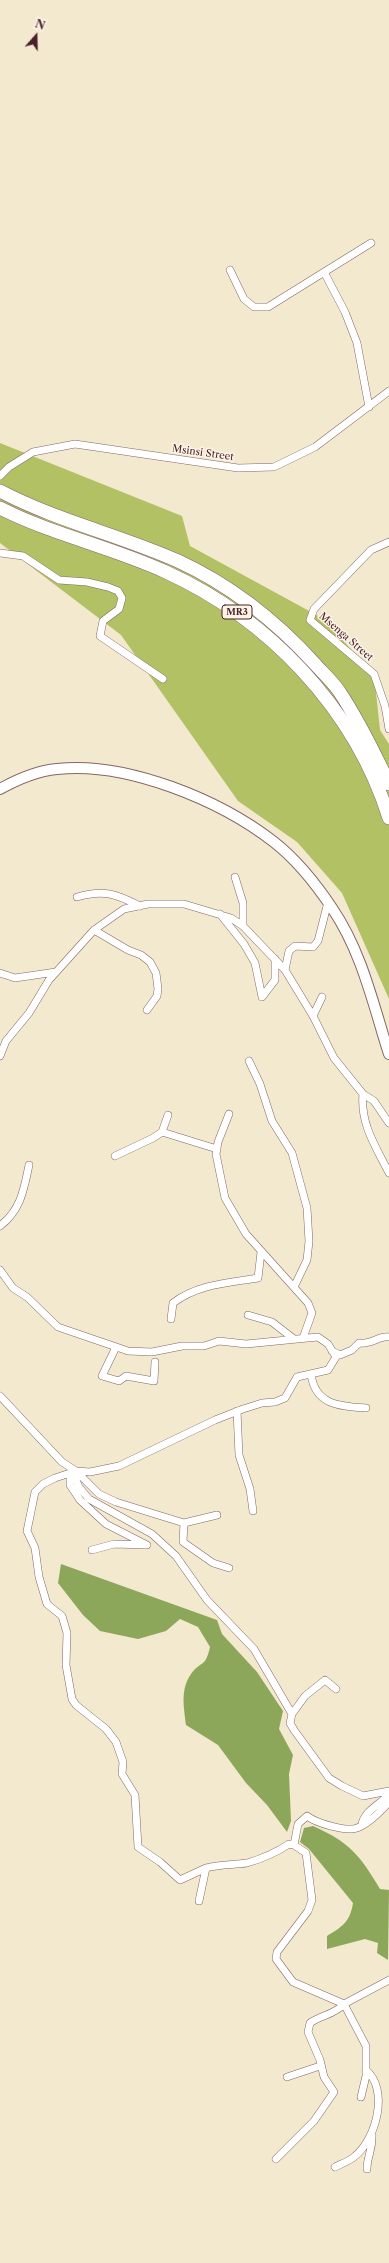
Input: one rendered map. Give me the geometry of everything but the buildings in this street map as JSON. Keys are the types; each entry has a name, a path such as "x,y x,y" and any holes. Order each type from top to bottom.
{"highway":[{"name":"MR3","path":"2,492 46,513 178,561 225,586 263,614 302,650 338,689 360,725 389,784"},
{"name":"MR3","path":"0,508 30,523 165,571 209,593 250,622 287,655 317,687 342,720 382,794 389,818"}],"main road":[{"path":"0,789 22,777 58,769 93,769 158,783 223,809 262,833 299,865 328,902 362,964 389,1054"}],"street":[{"path":"230,270 244,299 254,307 268,307 370,243"},
{"path":"324,272 345,312 356,343 369,407"},
{"name":"Msinsi Street","path":"0,476 9,467 33,452 74,444 238,468 274,467 316,447 389,391"},
{"name":"Msenga Street","path":"389,542 372,550 318,604 310,620 374,674 385,706 389,729"},
{"path":"0,553 23,556 59,580 87,582 118,592 122,598 119,609 103,621 100,636 163,679"},
{"path":"235,877 243,903 243,926"},
{"path":"77,897 93,892 116,894 140,906"},
{"path":"285,970 289,951 295,946 313,947 318,941 328,902"},
{"path":"0,1056 6,1041 29,1013 36,998 56,972 94,930 124,909 140,906 184,904 219,913 231,918 243,926 275,959 285,970 313,1016 334,1058 363,1094 374,1101 389,1123"},
{"path":"219,913 244,944 255,963 262,997 275,980 275,959"},
{"path":"94,930 128,950 141,955 150,962 156,973 158,989 157,996 147,1010"},
{"path":"0,973 15,978 56,972"},
{"path":"313,1016 322,997"},
{"path":"249,1061 260,1084 272,1121 292,1153 307,1208 309,1241 307,1260 294,1287"},
{"path":"363,1094 362,1106 367,1130 389,1173"},
{"path":"229,1114 217,1149 225,1198 246,1234 308,1303 312,1313 303,1338"},
{"path":"115,1156 153,1138 162,1132 168,1115"},
{"path":"162,1132 217,1149"},
{"path":"0,1226 10,1218 17,1208 29,1165"},
{"path":"171,1319 173,1303 187,1293 220,1284 258,1278 261,1252"},
{"path":"0,1270 13,1288 27,1297 58,1327 128,1351 152,1352 182,1346 204,1346 219,1342 246,1344 318,1336 328,1344 336,1357 328,1370 297,1377 285,1398 237,1411 185,1433 119,1466 90,1472 76,1471 44,1484 35,1492 27,1531 36,1548 39,1577 47,1604 62,1616 67,1633 66,1665 72,1699 106,1729 116,1742 123,1762 122,1774 136,1795 138,1847 160,1862 180,1880 206,1868 221,1864 247,1862 268,1856 272,1852 280,1850 289,1844 294,1845 306,1853 312,1900 308,1911 277,1952 276,1959 293,1982 344,2004 366,2046 366,2070 361,2097"},
{"path":"248,1315 272,1322 294,1339"},
{"path":"332,1351 340,1355 352,1350 359,1342 368,1344 386,1336 389,1337"},
{"path":"116,1347 102,1376 119,1381 126,1376 154,1381 155,1362"},
{"path":"312,1374 313,1387 330,1403 366,1408"},
{"path":"0,1396 62,1462 76,1471 99,1494 116,1502 184,1523 217,1515"},
{"path":"237,1411 239,1455 250,1489 254,1511"},
{"path":"76,1471 70,1478 70,1485 80,1500 106,1524 147,1545 114,1544 92,1550"},
{"path":"76,1471 75,1478 79,1487 89,1499 152,1534 176,1556 207,1600 254,1649 292,1714"},
{"path":"184,1523 183,1542 213,1562 229,1568"},
{"path":"336,1689 325,1680 305,1696 292,1714 290,1722 294,1730 329,1778 363,1796 389,1793"},
{"path":"362,1824 363,1818 370,1810 382,1803 389,1793"},
{"path":"294,1845 298,1824 306,1816 313,1822 345,1828 357,1828 389,1802"},
{"path":"199,1900 206,1868"},
{"path":"276,2159 314,2121 334,2092 324,2077 320,2066 320,2060 308,2032 310,2023 318,2017 336,2012 344,2004 389,1980"},
{"path":"287,2077 320,2066"},
{"path":"335,2167 354,2157 368,2142 376,2124 378,2095 374,2076 366,2070"},
{"path":"367,2168 367,2161 373,2147 372,2132"}],"green space":[{"path":"0,443 182,516 190,546 322,618 374,674 380,730 389,744 389,999 342,893 297,842 238,801 121,635 0,543"},
{"path":"61,1564 217,1620 222,1634 257,1672 283,1711 279,1729 293,1755 289,1774 291,1821 287,1832 267,1805 246,1783 218,1745 186,1725 184,1712 185,1686 194,1670 206,1659 210,1647 198,1627 180,1619 166,1631 138,1639 100,1631 83,1615 58,1583"},
{"path":"313,1826 345,1844 360,1858 380,1889 389,1890 388,1960 377,1953 378,1943 365,1939 327,1949 327,1936 337,1930 344,1923 350,1915 353,1903 309,1849 300,1842 304,1828"}]}
